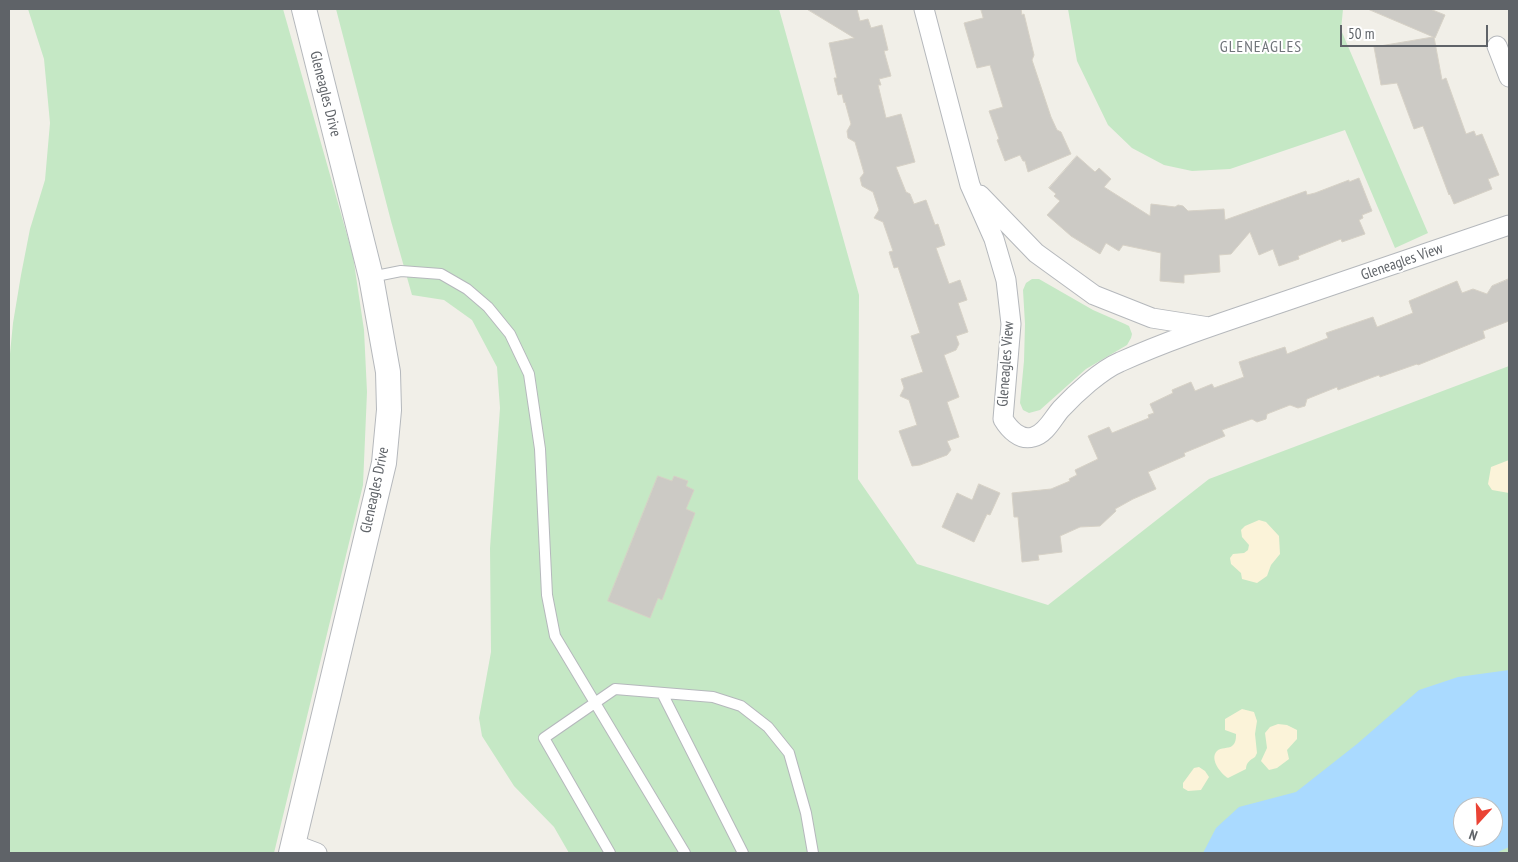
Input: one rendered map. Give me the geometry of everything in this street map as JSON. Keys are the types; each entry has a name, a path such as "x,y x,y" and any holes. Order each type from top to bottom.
{"street":[{"name":"Gleneagles Drive","path":"292,848 384,463 389,410 388,372 371,277 304,9"},
{"name":"Gleneagles View","path":"924,9 970,185 994,239 1006,280 1011,324 1003,419 1007,427 1027,439 1042,433 1060,410 1082,388 1118,362 1210,327 1509,225"},
{"path":"1497,46 1509,77"},
{"name":"Gleneagles View","path":"970,185 1036,253 1094,295 1152,318 1210,327"},
{"path":"292,848 317,853"}],"lane":[{"path":"371,277 400,271 441,274 467,289 488,307 510,334 529,374 540,449 547,595 555,636 685,853"},
{"path":"610,853 544,738 615,689 713,697 741,706 768,726 789,753 806,813 814,853"},
{"path":"662,693 744,853"}],"green space":[{"path":"28,9 283,9 353,256 364,330 367,392 363,485 274,853 9,853 9,364 13,323 30,229 45,180 50,123 44,59"},
{"path":"336,9 779,9 859,295 858,479 917,564 1048,605 1209,479 1509,366 1509,853 569,853 554,827 514,786 482,736 479,718 491,652 490,548 500,408 497,367 472,320 444,300 412,295"},
{"path":"1068,9 1343,9 1341,30 1428,233 1395,248 1345,130 1230,169 1192,171 1164,165 1132,148 1108,125 1077,61"},
{"path":"1032,279 1039,279 1093,310 1129,326 1132,334 1127,345 1086,369 1040,410 1029,413 1023,410 1020,403 1025,324 1023,290 1026,283"}],"sand":[{"path":"1509,460 1509,493 1492,490 1488,484 1491,467"},
{"path":"1259,520 1266,522 1279,536 1280,554 1271,565 1267,576 1257,583 1242,579 1241,573 1231,564 1230,558 1233,554 1244,553 1248,550 1249,545 1242,537 1241,530 1245,526"},
{"path":"1242,709 1254,712 1257,721 1255,734 1257,753 1248,763 1246,769 1228,778 1217,766 1214,758 1217,751 1230,747 1234,743 1236,734 1225,730 1225,719"},
{"path":"1278,724 1287,725 1297,730 1297,739 1287,750 1289,759 1277,768 1269,770 1261,761 1267,748 1265,733 1270,727"},
{"path":"1199,767 1209,777 1201,790 1188,791 1183,788 1183,783 1194,768"}],"water":[{"path":"1509,670 1509,847 1496,853 1203,853 1216,828 1239,807 1296,792 1357,744 1419,690 1458,677"}],"building":[{"path":"807,9 857,9 860,21 868,19 871,28 882,25 888,50 884,51 891,76 879,79 881,85 878,85 886,118 901,114 915,162 896,167 906,192 910,194 914,204 926,200 935,225 938,224 945,245 936,248 949,284 960,280 967,300 958,303 968,332 956,336 959,344 956,350 944,355 959,397 947,402 959,437 947,441 951,450 947,455 920,465 912,466 899,431 917,425 909,400 900,396 904,388 901,379 923,372 911,336 920,333 898,267 894,268 889,252 893,251 883,222 874,218 879,210 873,192 862,186 860,178 864,173 855,142 848,138 847,131 851,124 842,94 838,95 834,78 837,78 829,43 854,38"},
{"path":"981,9 1021,9 1022,15 1024,14 1034,55 1032,60 1051,117 1057,130 1061,132 1071,154 1028,172 1025,161 1023,161 1020,155 1005,161 989,111 1003,107 990,65 977,68 964,23 983,18"},
{"path":"1368,9 1430,9 1445,15 1434,37 1442,80 1446,78 1466,134 1474,131 1476,136 1482,134 1499,175 1488,179 1492,189 1454,204 1423,126 1414,129 1397,83 1381,85 1374,47 1433,37"},
{"path":"1077,156 1095,172 1099,168 1111,179 1104,187 1150,216 1151,204 1175,207 1178,205 1183,206 1188,211 1224,209 1225,220 1306,191 1307,195 1359,178 1372,211 1362,215 1363,218 1359,220 1365,234 1342,242 1341,239 1298,256 1299,259 1279,266 1273,249 1259,255 1250,232 1231,254 1219,255 1220,272 1184,275 1184,283 1160,281 1161,253 1123,245 1119,251 1106,243 1100,254 1071,236 1047,215 1060,201 1049,188"},
{"path":"1509,279 1509,321 1483,331 1485,338 1418,365 1380,377 1379,375 1338,390 1337,387 1307,399 1305,406 1298,408 1290,405 1267,414 1266,419 1257,422 1252,419 1222,430 1225,436 1184,453 1185,456 1148,472 1156,489 1115,509 1116,511 1100,526 1080,527 1060,536 1062,552 1038,555 1039,560 1022,562 1018,517 1014,517 1012,493 1051,489 1070,481 1069,479 1077,475 1075,470 1098,459 1088,436 1109,427 1112,433 1149,418 1148,415 1154,413 1150,404 1173,393 1172,390 1191,382 1195,391 1212,384 1214,388 1244,377 1239,362 1285,347 1287,354 1328,338 1326,333 1373,317 1377,327 1413,313 1409,301 1457,281 1462,293 1473,289 1487,294 1492,286"},
{"path":"658,476 672,481 674,476 688,481 686,486 694,490 686,509 695,513 662,600 658,598 650,618 608,601"},
{"path":"979,484 1000,493 990,515 987,514 974,542 942,527 957,493 972,500"}],"district":[{"name":"GLENEAGLES","path":"1261,47"}]}
